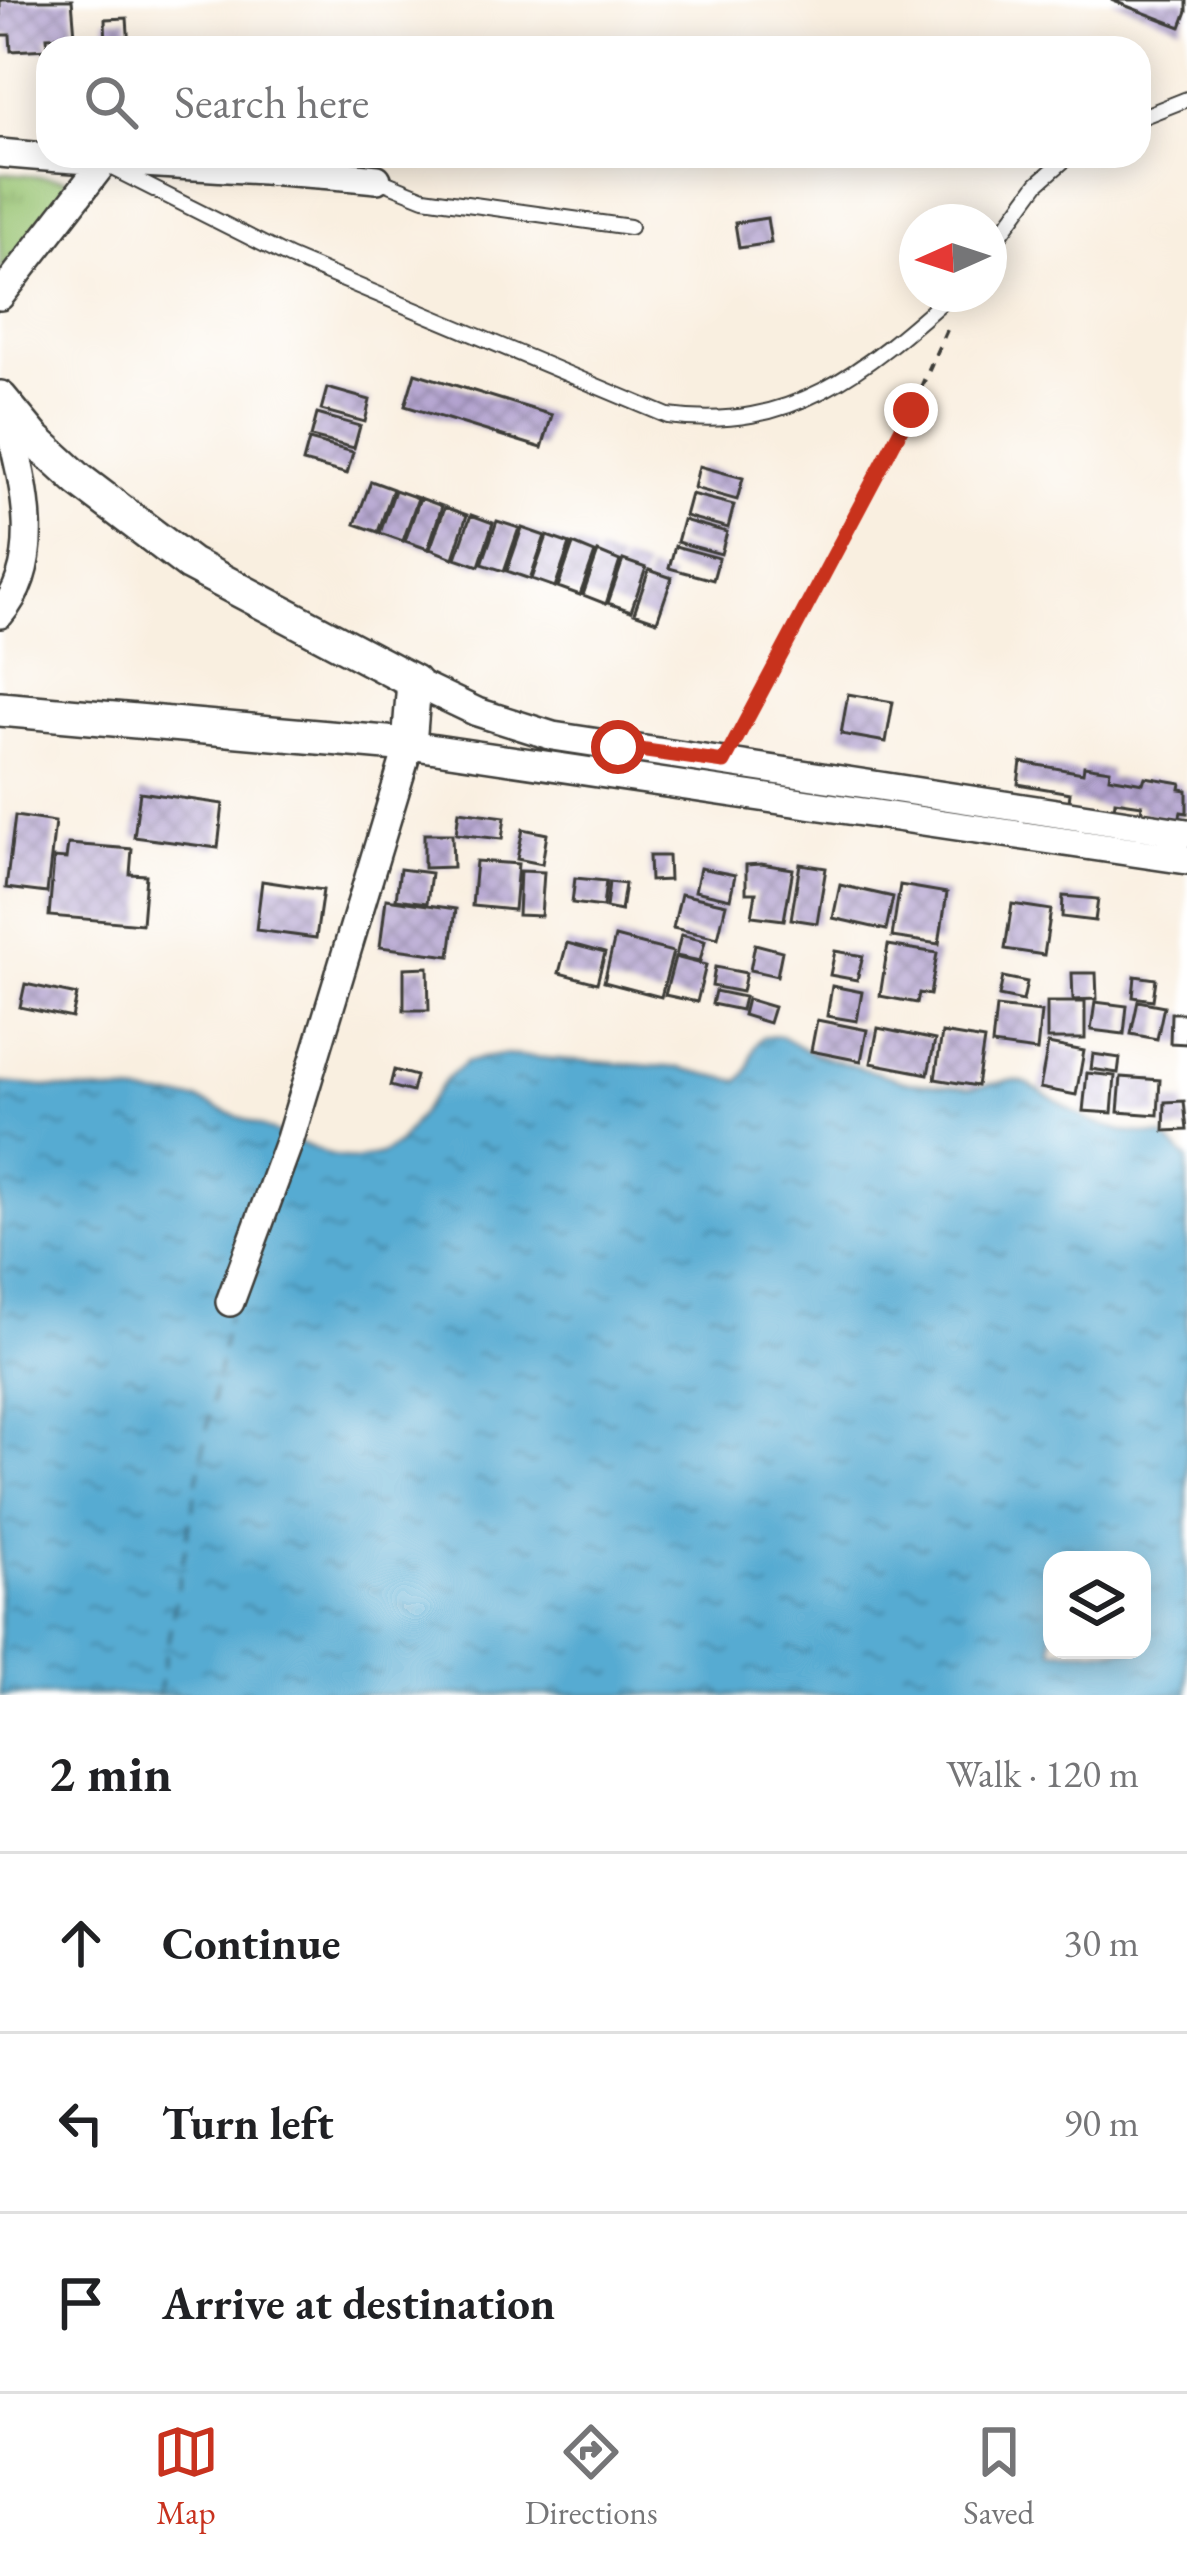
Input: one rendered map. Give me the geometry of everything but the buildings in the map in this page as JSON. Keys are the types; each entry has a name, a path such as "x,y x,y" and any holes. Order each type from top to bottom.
{"street":[{"path":"0,153 36,156"},
{"path":"0,296 99,168"},
{"path":"247,168 377,178"},
{"path":"0,614 11,601 28,540 20,468 3,402"},
{"path":"3,402 79,480 190,564 551,750 1187,860"},
{"path":"230,1302 290,1138 409,745 414,682"},
{"path":"0,709 409,745 724,762 1187,833"}],"lane":[{"path":"1151,113 1187,99"},
{"path":"113,168 289,257 668,416 709,422 783,409 831,387 896,343 931,312"},
{"path":"1007,225 1055,168"},
{"path":"377,178 424,198 630,227"}],"path":[{"path":"724,762 911,410 954,314"}],"green space":[{"path":"0,173 66,179 64,203 0,272"}],"water":[{"path":"781,1036 813,1054 908,1082 969,1088 1014,1080 1026,1083 1092,1122 1163,1136 1187,1159 1187,1695 0,1695 0,1083 198,1100 329,1155 355,1160 398,1144 446,1079 466,1062 503,1055 680,1068 738,1081 747,1072 762,1037"}],"ferry route":[{"path":"158,1695 228,1316"}],"route":[{"path":"618,747 724,762 911,410"}]}
